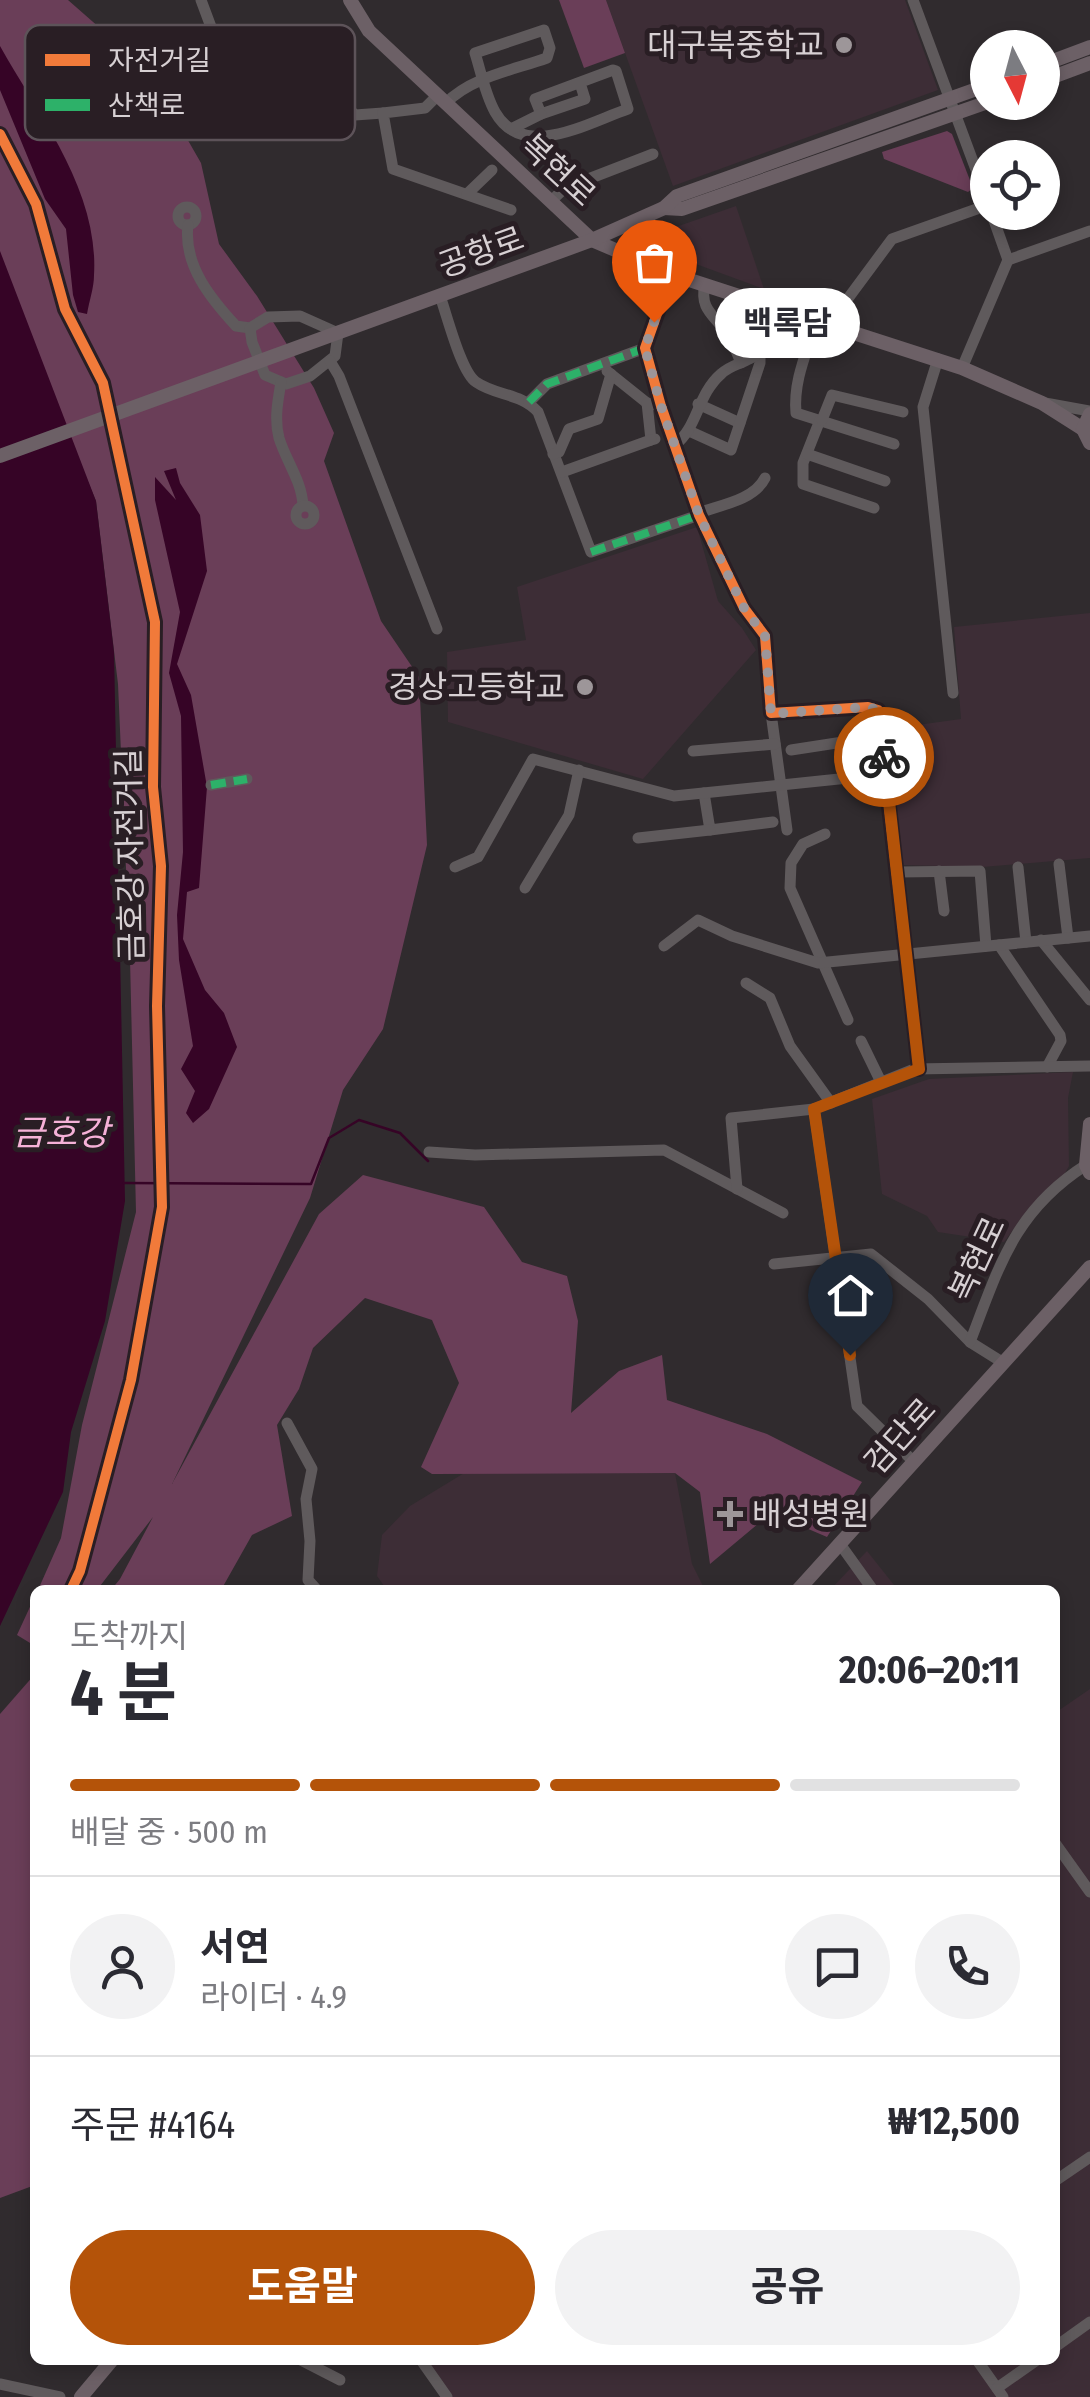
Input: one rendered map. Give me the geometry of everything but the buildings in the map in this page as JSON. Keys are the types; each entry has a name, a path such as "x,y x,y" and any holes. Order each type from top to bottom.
{"main road":[{"name":"복현로","path":"350,0 370,31 592,240 672,274 962,368 1042,403 1087,436"},
{"path":"1060,59 1090,48"},
{"path":"1060,74 1090,63"},
{"name":"공항로","path":"0,456 592,240 664,208 677,196 970,91"},
{"name":"공항로","path":"664,208 682,209 970,109"},
{"path":"648,215 641,233 652,266"},
{"path":"1087,436 1090,412"},
{"name":"복현로","path":"1089,1169 1090,1124"},
{"name":"검단로","path":"803,1585 1090,1267"},
{"path":"81,2397 108,2365"}],"street":[{"path":"201,0 210,25"},
{"path":"913,0 970,156"},
{"path":"355,114 424,108 484,80 547,58 550,48 544,30 475,53 484,80 495,112 511,129 522,136 541,138 628,109 629,105 616,71 536,100 542,114"},
{"path":"580,83 594,121"},
{"path":"511,129 585,99"},
{"name":"복현로","path":"383,114 393,168 511,210"},
{"path":"551,202 564,188 653,154"},
{"path":"467,194 492,170"},
{"path":"894,444 796,413 794,394 824,325 835,316 892,239 970,210"},
{"path":"188,225 186,237 207,295 236,326 250,328 268,317 300,316 338,333 336,356 310,376 286,384 265,375 250,328"},
{"path":"962,368 1008,260 998,230"},
{"path":"1008,260 1090,231"},
{"path":"672,274 645,348 699,514 744,608 765,636 787,830"},
{"path":"705,284 702,298 708,313 730,338 741,363"},
{"path":"440,296 468,375 480,384 529,402 538,412 591,552 751,494 760,489 765,478"},
{"path":"562,472 651,440 673,439 689,431 698,404 721,374 781,337 793,315"},
{"path":"529,402 547,384 645,348"},
{"path":"689,431 731,450 760,363 760,352"},
{"path":"938,360 923,407 953,693"},
{"path":"330,361 437,628"},
{"path":"599,364 646,403 661,406"},
{"path":"553,454 560,452 569,430 598,419 611,374"},
{"path":"281,382 276,410 279,437 302,494 302,506"},
{"path":"874,508 803,484 801,474 807,454 832,395 903,412"},
{"path":"646,403 651,440"},
{"path":"1042,403 1090,412"},
{"path":"698,404 740,422"},
{"path":"807,454 885,481"},
{"path":"771,714 868,707 878,710 919,1069"},
{"path":"791,750 882,736"},
{"path":"693,750 775,744"},
{"path":"455,867 478,857 533,759 674,796 886,774"},
{"path":"525,888 569,815 579,770"},
{"path":"211,785 248,779"},
{"path":"704,793 710,830"},
{"path":"638,838 774,822"},
{"path":"825,834 803,844 791,863 790,888 848,1020"},
{"path":"1059,864 1068,938"},
{"path":"1018,867 1026,942"},
{"path":"898,872 980,870 992,945 1060,1036 1047,1067"},
{"path":"939,871 944,911"},
{"path":"664,946 698,920 732,936 818,963 1090,936"},
{"path":"1041,940 1090,1000"},
{"path":"746,983 770,998 790,1046 831,1102"},
{"path":"861,1042 881,1082"},
{"path":"737,1189 731,1118 814,1109 919,1069 1090,1066"},
{"path":"814,1109 857,1406 914,1462"},
{"path":"430,1152 475,1156 664,1150 783,1214"},
{"name":"복현로","path":"970,1342 1007,1246 1047,1194 1089,1169"},
{"path":"774,1264 872,1254 928,1299 970,1342 1002,1362"},
{"path":"287,1422 312,1470 306,1499 308,1580 312,1585"},
{"path":"840,1544 869,1585"},
{"path":"1060,1850 1090,1892"},
{"path":"1060,2178 1090,2157"},
{"path":"1060,2343 1090,2322"},
{"path":"311,2365 340,2380"},
{"path":"425,2365 447,2397"},
{"path":"980,2365 1000,2393 1031,2365"},
{"path":"0,2384 60,2397"}],"shaded area":[{"path":"0,0 68,0 96,25 25,25 25,140 188,140 201,163 219,244 257,296 314,388 334,433 324,461 381,621 419,677 427,845 383,1029 343,1090 310,1198 172,1484 319,1214 363,1175 484,1207 522,1262 567,1276 578,1321 571,1413 619,1371 662,1355 667,1400 767,1434 862,1482 827,1537 771,1513 710,1564 700,1492 675,1473 432,1474 421,1467 459,1383 432,1320 365,1298 313,1348 299,1389 277,1425 292,1516 252,1535 224,1585 115,1585 153,1517 101,1585 40,1585 61,1538 82,1425 136,1212 130,959 118,684 96,501 0,273"},
{"path":"559,0 606,0 625,53 584,68"},
{"path":"606,0 905,0 938,90 673,186"},
{"path":"947,131 952,134 970,180 970,190 884,159 882,152"},
{"path":"736,206 764,289 655,249 650,236"},
{"name":"경상고등학교","path":"697,527 718,601 756,650 643,779 448,722 447,652 526,640 517,587"},
{"path":"1090,613 1090,858 982,867 900,865 888,729 961,719 954,627"},
{"path":"1073,1072 1068,1098 1069,1166 1062,1178 1029,1208 1004,1242 938,1232 927,1216 882,1194 872,1099 929,1079"},
{"path":"479,1464 675,1473 692,1564 702,1585 383,1585 377,1576 382,1535 410,1506"},
{"path":"867,1551 894,1585 835,1585"},
{"path":"30,1607 30,1643 17,1635"},
{"path":"30,1680 30,2187 0,2198 0,1714"},
{"path":"1090,1689 1090,2397 447,2397 425,2365 1060,2365 1060,1710"}],"water":[{"path":"0,46 25,88 25,140 55,140 87,213 94,275 87,314 78,312 73,295 66,229 45,199 0,90"},
{"name":"금호강","path":"0,251 96,501 114,652 125,1201 105,1321 71,1432 63,1492 0,1626"},
{"path":"176,468 180,483 200,515 207,571 177,664 191,695 207,787 199,888 187,892 183,939 205,990 224,1013 237,1047 209,1109 193,1123 186,1113 195,1091 181,1069 193,1046 179,960 177,915 183,852 181,716 169,673 180,612 155,500 155,477 176,500 164,471"}],"waterway":[{"path":"124,1183 311,1184 329,1138 359,1120 400,1133 428,1161"}],"marked path":[{"path":"529,402 547,384 645,348"},
{"path":"591,552 699,515"},
{"path":"211,785 247,779"}],"cycle path":[{"name":"금호강 자전거길","path":"0,134 36,204 65,309 103,383 155,622 153,787 161,866 157,1006 162,1207 131,1380 73,1585"},
{"path":"671,274 645,348 699,515 744,608 765,636 771,713 868,707 878,710 919,1069"}],"way so far":[{"path":"654,322 645,348 661,406 699,515 744,608 765,636 771,714 868,707 878,710 884,757"}],"place":[{"name":"대구북중학교","path":"844,45"},
{"name":"백록담","path":"654,322"},
{"name":"경상고등학교","path":"585,687"},
{"name":"배성병원","path":"730,1514"}],"route":[{"path":"850,1355 814,1109 919,1069 884,757"}]}
